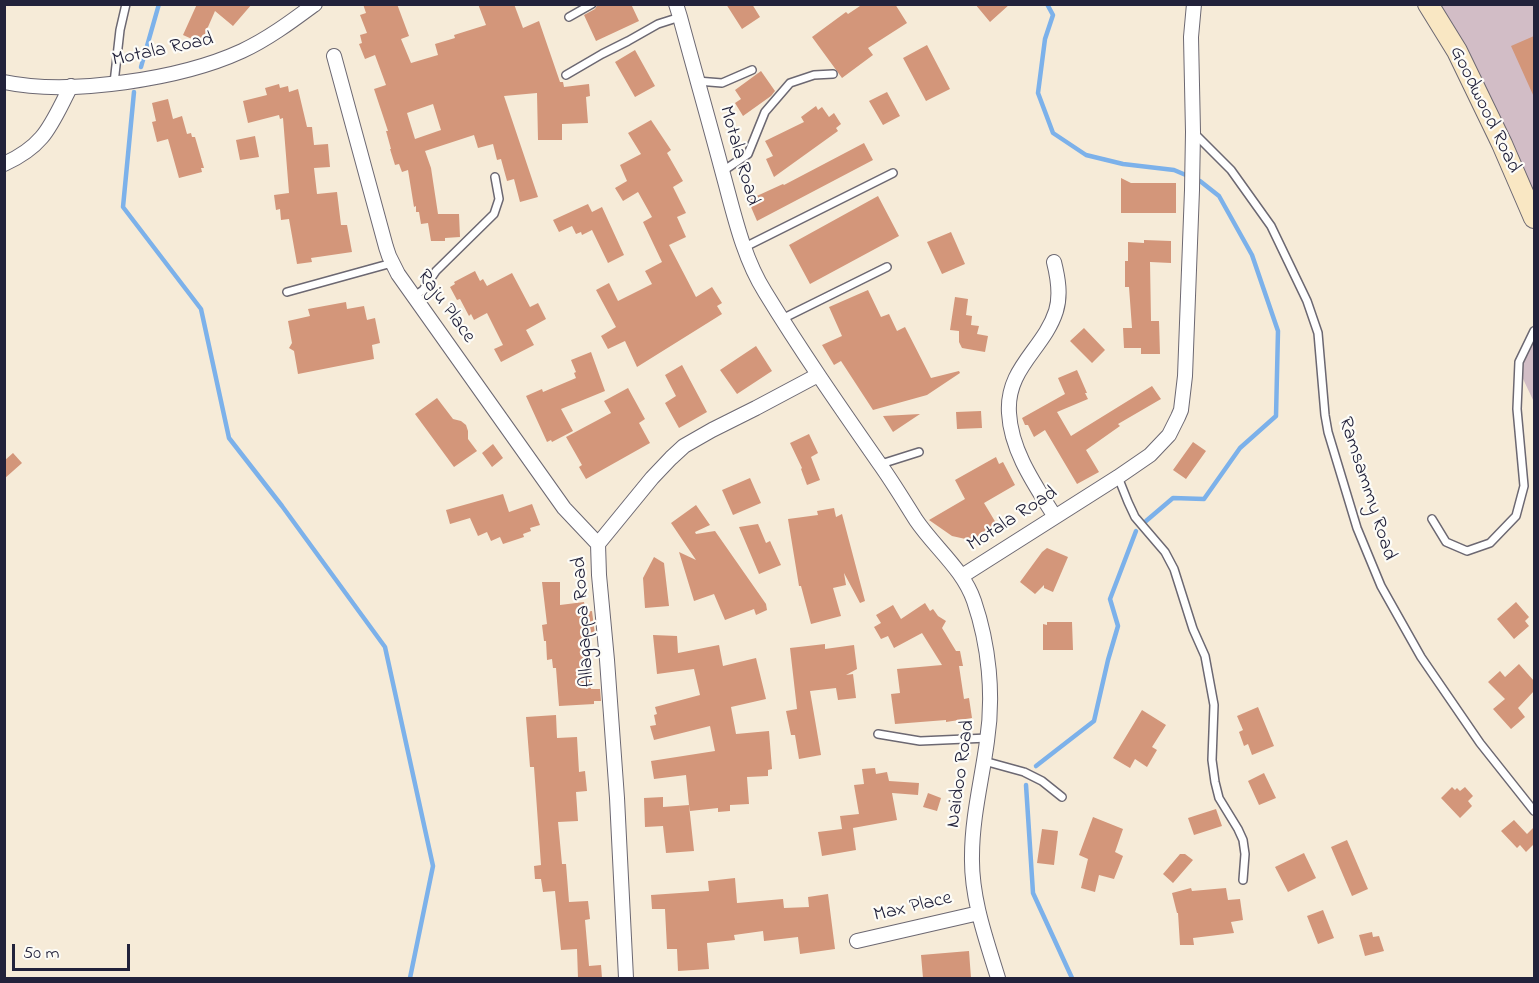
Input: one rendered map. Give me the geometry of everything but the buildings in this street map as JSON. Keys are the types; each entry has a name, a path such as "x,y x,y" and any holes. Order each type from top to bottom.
{"street":[{"name":"Motala Road","path":"4,82 29,86 71,86 114,83 169,74 217,61 243,51 315,4"},
{"name":"Motala Road","path":"678,11 735,218 759,281 818,375 918,522 962,576 1150,455 1168,435 1181,410 1185,376 1192,190 1191,37 1194,4"},
{"name":"Goodwood Road","path":"1428,4 1457,51 1502,144 1534,218"},
{"name":"Raju Place","path":"334,56 392,263 413,297 564,508 598,544"},
{"path":"4,164 24,154 35,145 49,128 71,86"},
{"path":"1054,262 1058,282 1055,313 1016,375 1010,395 1009,413 1018,452 1055,517"},
{"name":"Allagappa Road","path":"627,978 608,660 598,575 598,544 652,478 684,446 818,375"},
{"name":"Naidoo Road","path":"962,576 974,599 990,682 988,738 971,858 979,913 998,978"},
{"name":"Max Place","path":"857,941 979,913"}],"lane":[{"path":"114,83 120,30 126,4"},
{"path":"569,17 592,4"},
{"path":"566,75 678,11"},
{"path":"697,81 722,82 752,70"},
{"path":"723,171 748,154 765,112 790,82 814,75 833,74"},
{"name":"Ramsammy Road","path":"1193,132 1231,170 1271,226 1307,301 1318,333 1328,432 1357,528 1381,586 1421,657 1499,768 1534,811"},
{"path":"745,247 893,173"},
{"path":"413,297 423,290 436,271 494,214 499,199 495,177"},
{"path":"287,292 392,263"},
{"path":"782,319 886,267"},
{"path":"1432,519 1446,542 1467,551 1490,543 1516,516 1524,486 1517,409 1520,362 1534,331"},
{"path":"880,464 919,452"},
{"path":"1119,477 1135,517 1165,552 1174,569 1193,629 1205,656 1214,705 1212,760 1215,782 1220,798 1243,840 1245,854 1243,880"},
{"path":"878,734 920,741 988,738"},
{"path":"984,761 1024,772 1042,781 1062,797"}],"shaded area":[{"path":"1423,5 1534,5 1534,220"},
{"path":"1534,325 1534,402 1515,362"}],"waterway":[{"path":"141,67 159,4"},
{"path":"1047,4 1053,15 1045,39 1038,93 1053,133 1086,155 1123,164 1174,170 1200,181 1219,196 1252,255 1278,331 1276,416 1240,448 1204,499 1173,498 1146,521"},
{"path":"134,92 123,207 201,309 229,438 385,647 433,866 410,978"},
{"path":"1036,766 1094,721 1118,626 1110,599 1136,531"},
{"path":"1026,785 1033,893 1072,978"}]}
